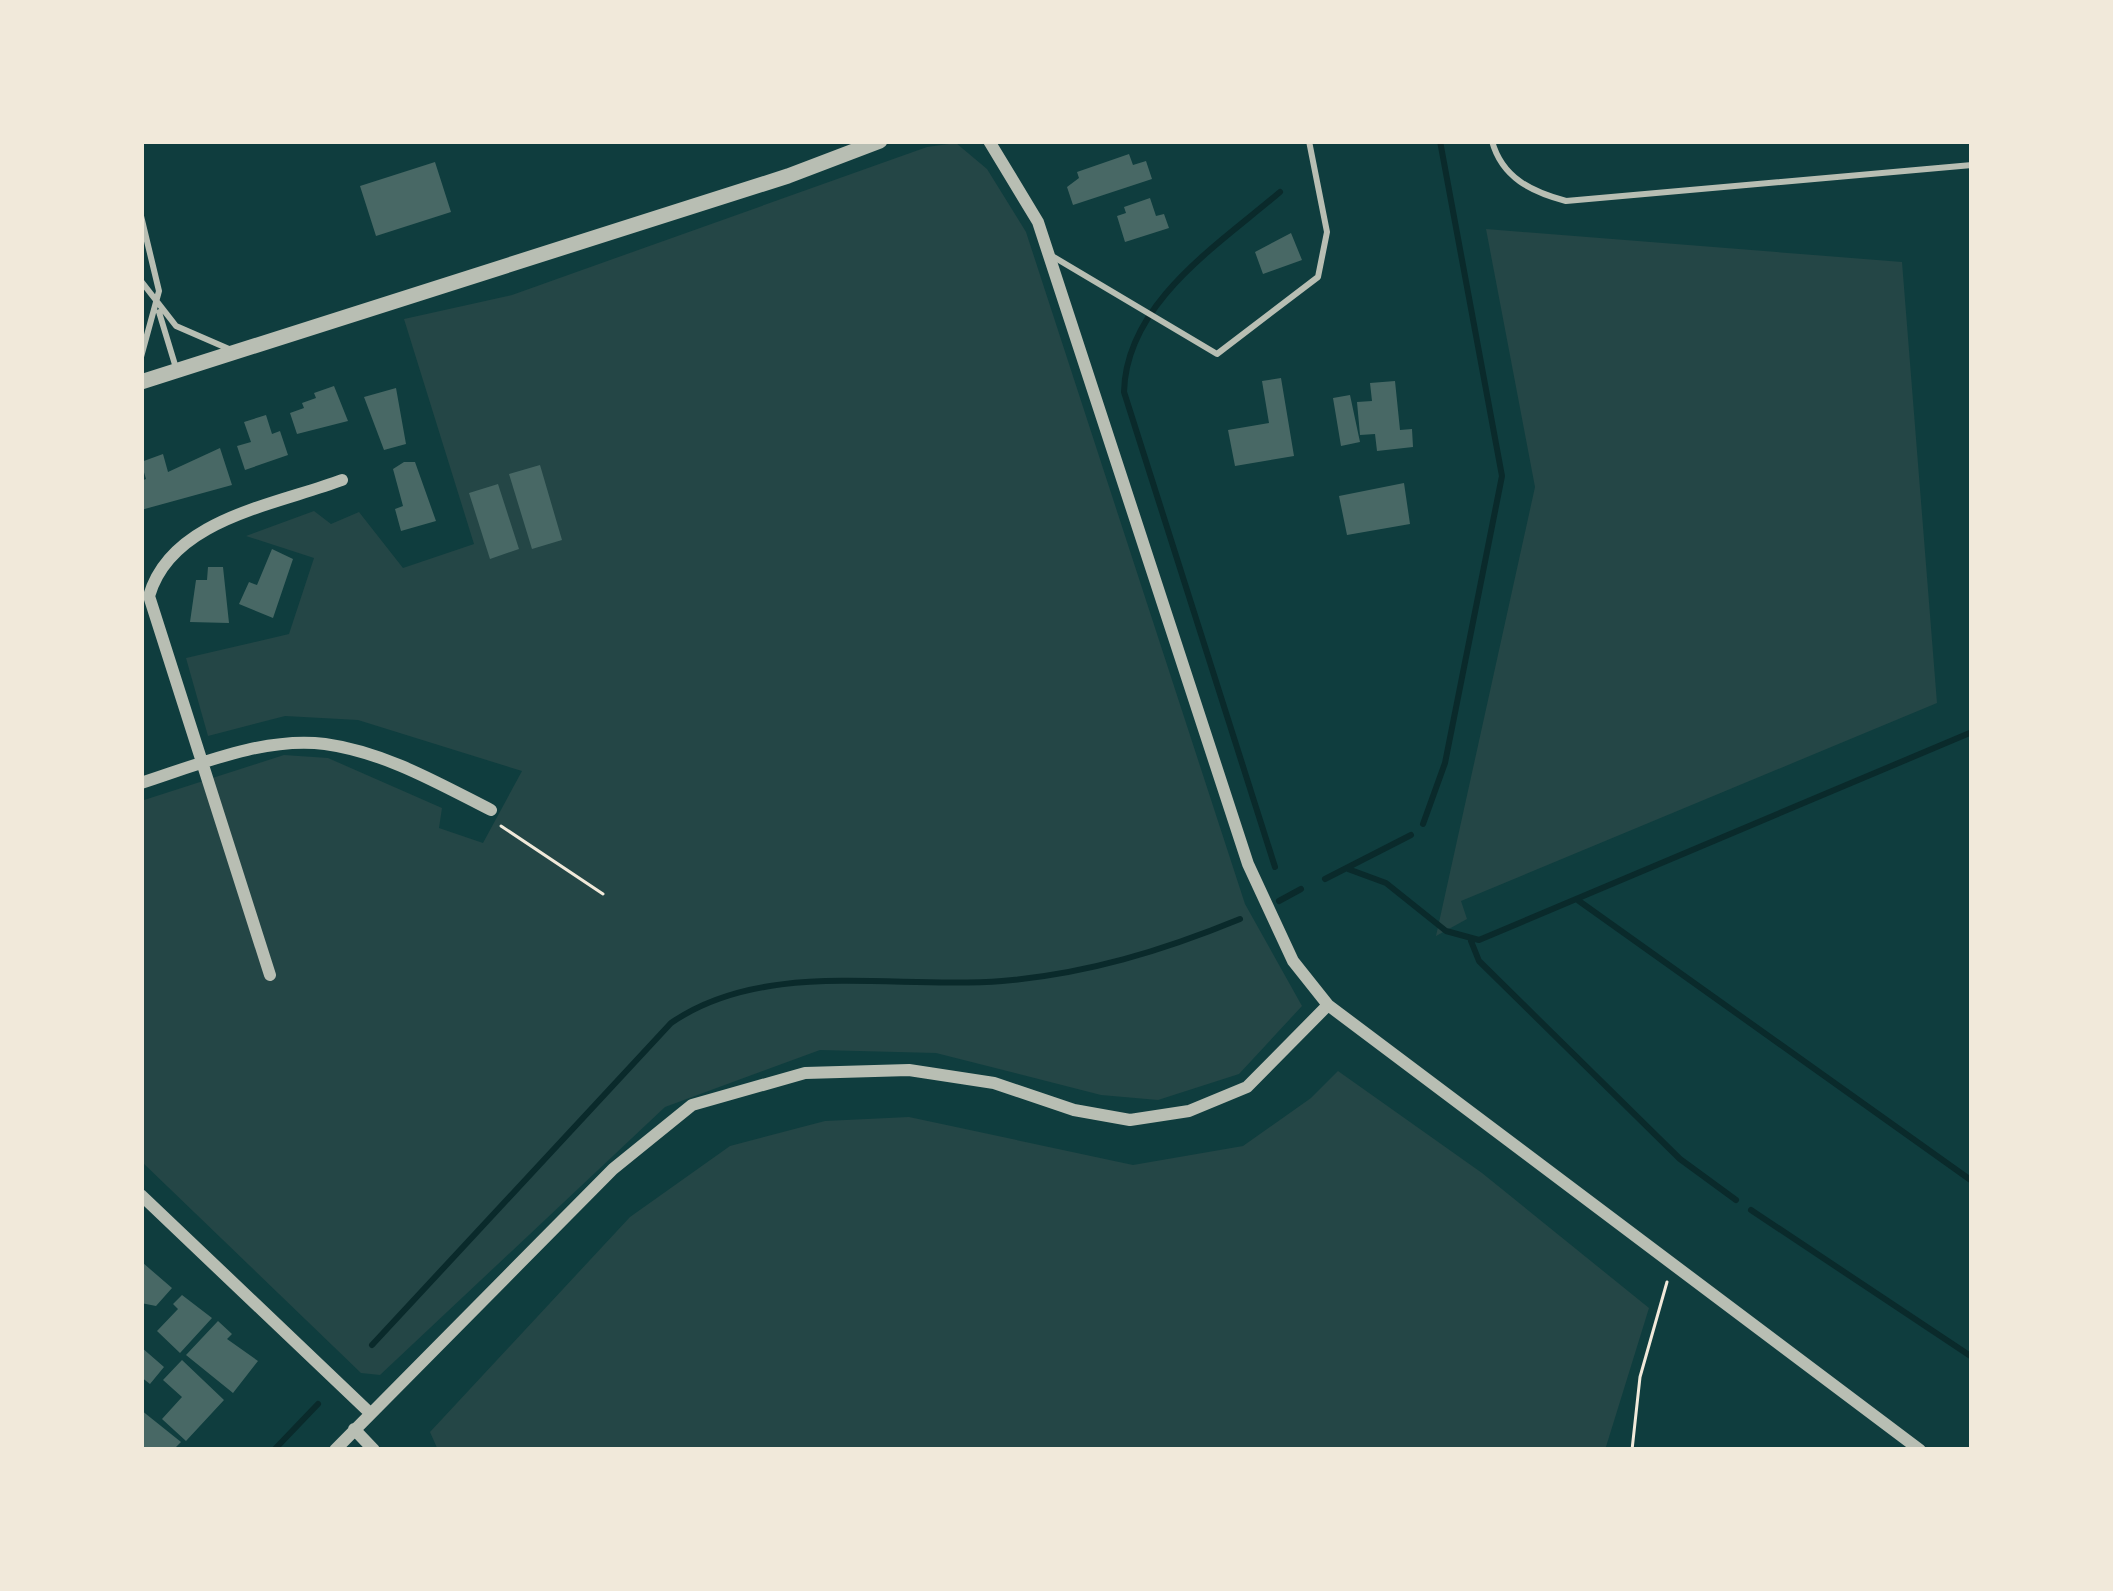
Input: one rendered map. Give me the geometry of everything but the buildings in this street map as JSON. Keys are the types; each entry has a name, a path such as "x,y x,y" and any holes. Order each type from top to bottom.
{"street":[{"path":"141,382 765,184 880,141"},
{"path":"988,141 1038,222 1248,864 1293,961 1328,1005 1919,1450"},
{"path":"270,975 149,596 155,573 191,536 342,480"},
{"path":"141,783 275,745 323,743 392,761 490,810"},
{"path":"335,1450 628,1154 692,1105 805,1073 909,1070 994,1083 1074,1110 1130,1120 1189,1112 1246,1087 1285,1054 1328,1005"},
{"path":"141,1196 146,1213 370,1413"},
{"path":"354,1430 374,1450"}],"lane":[{"path":"1048,254 1217,354 1318,277 1327,232 1309,141"},
{"path":"1492,141 1507,173 1538,193 1566,201 1972,165"},
{"path":"141,217 158,276 158,309 141,357"},
{"path":"141,280 158,309 177,371"},
{"path":"158,309 189,335 238,351"}],"path":[{"path":"490,810 504,831 603,894"},
{"path":"1632,1450 1640,1377 1672,1263"}],"shaded area":[{"path":"956,143 987,169 1026,232 1245,904 1302,1006 1239,1074 1158,1100 1101,1095 936,1053 820,1050 665,1107 380,1375 361,1373 141,1161 141,801 284,755 328,758 442,808 439,828 483,843 522,771 358,720 285,716 208,736 186,658 289,634 314,558 246,536 314,511 331,524 359,512 403,568 474,544 404,319 512,295 927,147"},
{"path":"1486,229 1902,262 1937,703 1461,901 1467,919 1436,936 1535,487"},
{"path":"1338,1071 1482,1173 1649,1308 1605,1450 438,1450 430,1432 630,1217 730,1146 825,1121 909,1117 1133,1165 1243,1146 1311,1098"}],"waterway":[{"path":"1423,824 1445,763 1502,476 1440,141"},
{"path":"1275,867 1124,392 1140,331 1158,304 1204,255 1280,192"},
{"path":"1348,869 1386,883 1446,931 1479,940 1972,732"},
{"path":"1325,879 1411,835"},
{"path":"1279,901 1301,889"},
{"path":"1579,901 1972,1181"},
{"path":"372,1345 671,1023 708,1003 747,990 789,984 961,983 1064,973 1153,951 1240,919"},
{"path":"1471,941 1479,961 1680,1159 1736,1200"},
{"path":"1751,1210 1972,1357"},
{"path":"274,1450 318,1404"}]}
